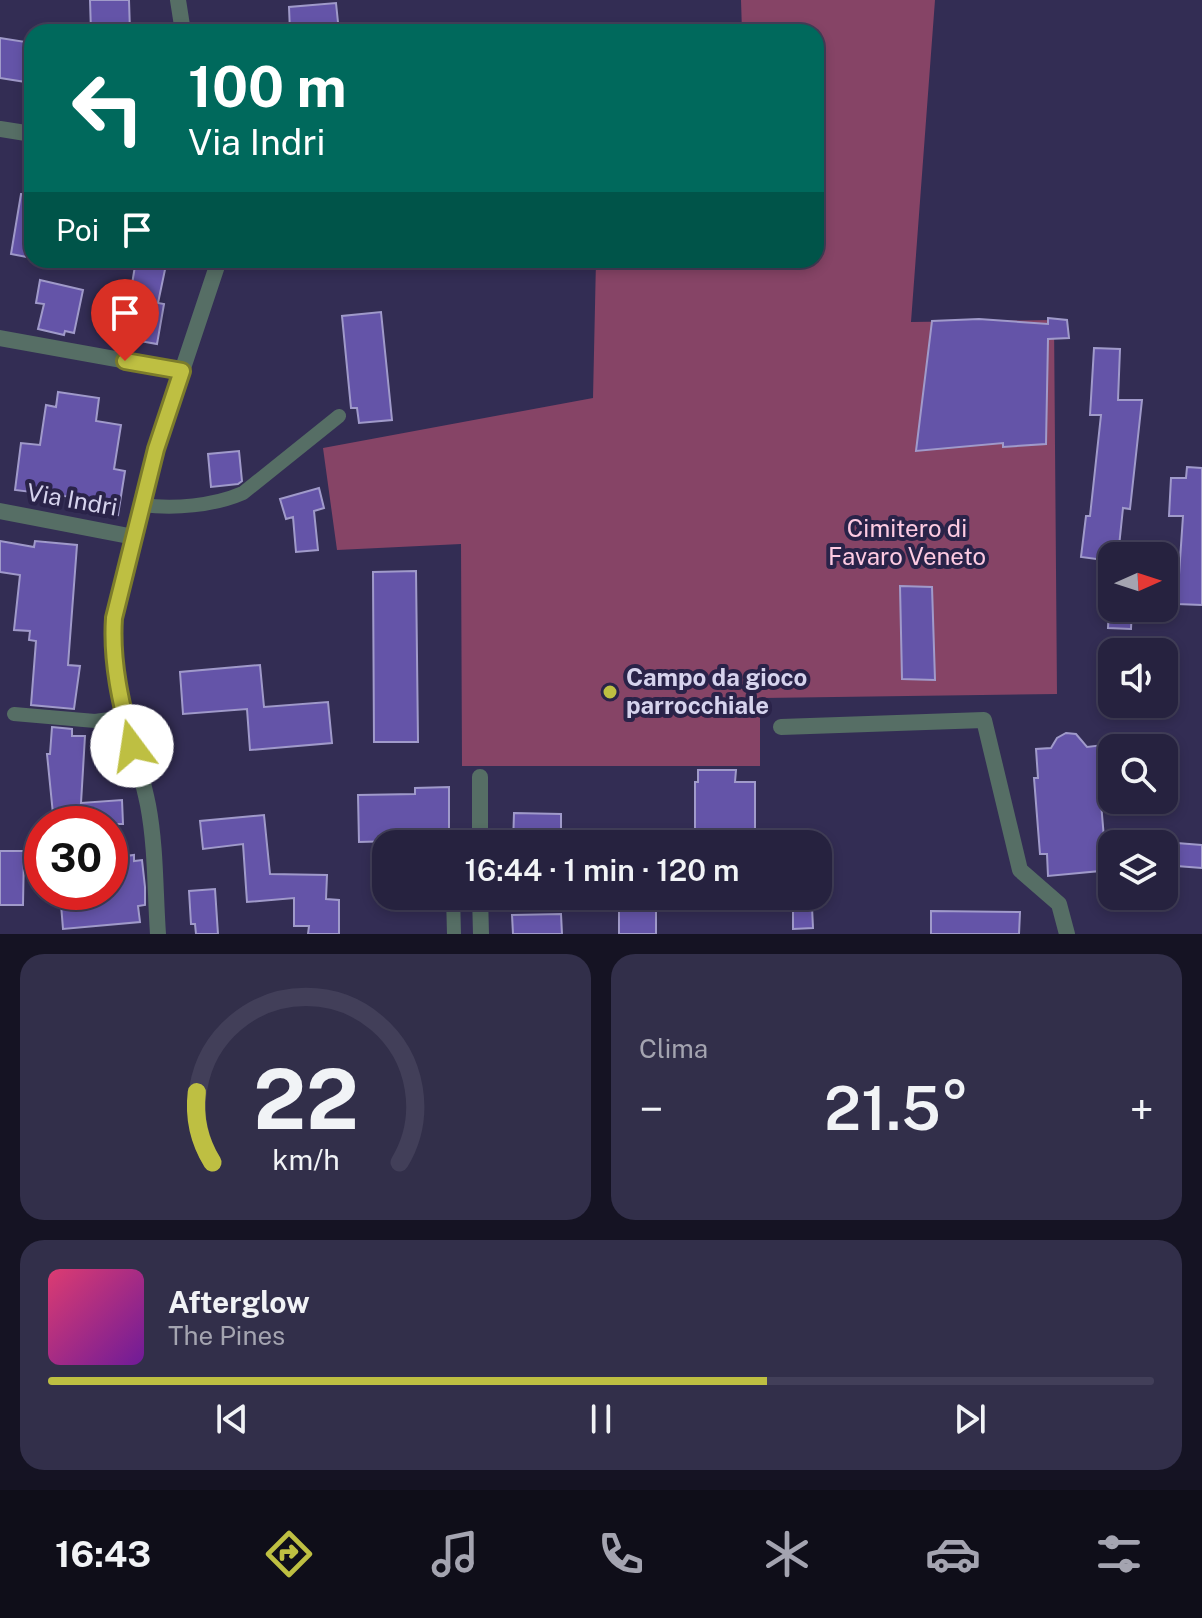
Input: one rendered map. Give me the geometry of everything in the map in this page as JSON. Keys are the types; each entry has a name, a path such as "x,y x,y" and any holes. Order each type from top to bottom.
{"street":[{"path":"178,0 182,24"},
{"path":"0,129 24,133"},
{"name":"Via Indri","path":"158,934 148,804 124,717 113,642 114,618 156,449 216,268"},
{"path":"0,338 182,371"},
{"name":"Via Indri","path":"0,511 134,537"},
{"path":"781,727 984,720 1020,870 1059,904 1067,934"},
{"path":"480,777 480,830"},
{"path":"480,910 481,934"}],"lane":[{"path":"142,505 172,507 231,498 243,493 339,416"},
{"path":"14,714 95,721 124,717"},
{"path":"453,910 454,934"}],"green space":[{"name":"Cimitero di Favaro Veneto","path":"741,0 935,0 911,322 1054,320 1057,694 760,698 760,766 462,766 461,544 337,550 323,448 593,398 596,268 824,268 824,24 742,24"}],"building":[{"path":"90,0 129,0 130,24 91,24"},
{"path":"336,3 338,24 290,24 289,7"},
{"path":"0,38 24,42 24,82 0,78"},
{"path":"21,194 24,194 24,256 11,254"},
{"path":"135,268 165,268 158,303 164,304 157,344 123,338"},
{"path":"40,280 83,290 74,333 65,331 64,335 38,329 44,304 36,303"},
{"path":"381,312 392,420 359,423 357,408 351,408 342,316"},
{"path":"1048,318 1067,320 1069,338 1048,339 1046,444 1003,447 1003,443 916,451 932,321 979,319 1048,324"},
{"path":"1094,348 1120,349 1118,400 1142,400 1130,509 1123,508 1119,542 1098,542 1098,559 1081,557 1086,516 1090,516 1101,415 1090,415"},
{"path":"58,392 99,398 96,421 121,425 114,469 125,471 118,515 87,510 88,499 15,490 21,443 40,445 46,405 56,407"},
{"path":"239,451 242,481 211,487 208,454"},
{"path":"1187,467 1202,468 1202,605 1178,604 1183,516 1169,516 1171,478 1186,478"},
{"path":"319,488 324,508 314,511 318,550 296,552 293,517 286,519 280,499"},
{"path":"0,541 34,547 35,541 77,545 68,665 80,666 74,709 31,705 36,641 29,640 30,631 14,630 20,575 0,572"},
{"path":"416,571 418,742 374,742 373,572"},
{"path":"900,586 932,587 935,680 902,679"},
{"path":"1108,622 1131,622 1131,629 1108,628"},
{"path":"260,665 264,707 328,702 332,743 250,750 247,709 183,714 180,672"},
{"path":"52,727 72,729 72,736 85,736 81,803 122,800 122,806 52,806 47,754 50,754"},
{"path":"1066,733 1076,734 1087,747 1098,746 1098,814 1102,814 1103,830 1098,830 1098,871 1048,876 1047,854 1040,854 1034,778 1038,778 1036,749 1051,748 1057,738"},
{"path":"698,770 736,770 735,782 755,782 755,830 695,830 695,782 698,782"},
{"path":"449,787 449,830 372,830 372,842 359,842 358,795 415,794 415,788"},
{"path":"514,813 561,814 561,830 513,830"},
{"path":"264,815 270,874 327,875 326,899 339,900 339,934 308,934 309,926 294,926 294,898 247,902 243,844 203,849 200,821"},
{"path":"1178,843 1202,845 1202,868 1178,866"},
{"path":"0,851 24,851 23,905 0,905"},
{"path":"134,855 134,861 142,860 145,905 138,906 140,922 63,929 61,910 128,910 128,856"},
{"path":"215,889 218,934 196,934 195,924 191,924 189,891"},
{"path":"619,910 656,910 656,934 619,934"},
{"path":"793,910 812,910 813,928 793,929"},
{"path":"931,911 1020,912 1019,934 931,934"},
{"path":"561,914 562,934 513,934 512,915"}],"place":[{"name":"Campo da gioco parrocchiale","path":"610,692"}],"route":[{"path":"125,361 182,371 156,449 114,618 115,667 132,746"}]}
